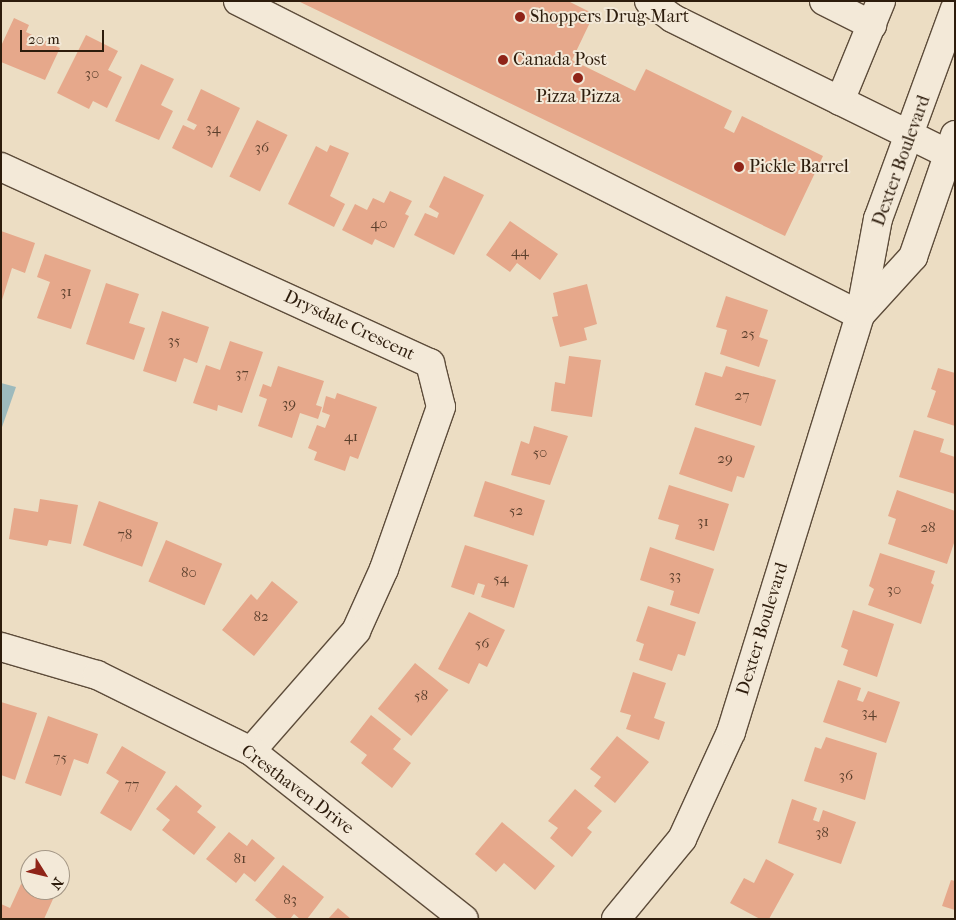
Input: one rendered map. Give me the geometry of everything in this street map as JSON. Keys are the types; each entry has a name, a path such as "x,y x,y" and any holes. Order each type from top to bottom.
{"street":[{"path":"238,1 860,315"},
{"path":"649,1 677,10 840,101 910,135 953,149"},
{"path":"824,1 877,13 840,101"},
{"name":"Dexter Boulevard","path":"616,919 682,839 731,732 860,315 878,219 955,9"},
{"name":"Dexter Boulevard","path":"860,315 913,257 953,149"},
{"name":"Drysdale Crescent","path":"1,167 430,363 441,407 384,569 356,631 251,751"},
{"name":"Cresthaven Drive","path":"1,647 97,675 251,751 464,919"}],"water":[{"path":"1,383 16,387 1,430"}],"building":[{"path":"298,1 568,1 594,14 572,60 635,91 646,69 732,111 724,128 734,133 742,116 823,156 785,236"},
{"path":"14,18 29,25 26,32 60,48 45,80 1,62 1,46"},
{"path":"86,35 118,51 108,70 122,77 107,108 93,101 89,109 57,93"},
{"path":"141,64 174,79 161,105 173,111 159,140 115,121"},
{"path":"201,89 240,108 212,168 172,148 183,125 194,130 197,125 187,120"},
{"path":"257,120 288,135 260,192 229,177"},
{"path":"330,145 349,153 330,196 345,204 334,227 288,204 316,146 327,152"},
{"path":"444,176 484,195 454,255 414,235 425,213 437,218 439,213 429,207"},
{"path":"390,191 412,201 405,214 409,216 394,248 375,239 372,245 342,230 355,204 367,210 373,198 384,203"},
{"path":"510,221 558,254 540,280 517,263 510,272 486,255"},
{"path":"1,231 35,243 25,273 12,268 2,300"},
{"path":"45,254 91,270 71,329 37,318 50,282 37,277"},
{"path":"106,283 139,294 129,323 145,328 134,360 86,344"},
{"path":"587,284 597,324 584,328 587,340 560,347 552,317 558,316 553,293"},
{"path":"726,296 768,310 759,337 768,340 759,367 720,354 727,330 716,327"},
{"path":"162,311 209,327 197,363 184,358 176,382 143,371"},
{"path":"230,341 263,352 242,413 218,405 217,411 193,403 206,365 220,370"},
{"path":"569,356 601,360 592,417 551,411 555,382 565,384"},
{"path":"278,366 324,381 316,405 322,407 318,419 300,413 292,438 258,426 267,399 259,396 263,384 271,387"},
{"path":"726,366 776,380 761,426 695,405 705,372 722,377"},
{"path":"938,368 955,373 955,426 927,417 936,391 931,389"},
{"path":"337,393 377,407 358,459 350,456 345,471 314,460 317,452 308,448 317,425 325,428 330,415 322,412 326,396 335,399"},
{"path":"534,426 568,436 550,485 511,475 521,441 529,444"},
{"path":"695,427 755,446 744,478 737,476 732,492 679,474"},
{"path":"914,430 944,439 940,452 955,457 955,494 899,477"},
{"path":"485,481 545,500 533,536 474,516"},
{"path":"669,485 729,504 714,551 675,539 679,525 658,519"},
{"path":"897,490 955,511 955,540 947,564 888,544 896,519 888,516"},
{"path":"40,499 78,505 71,544 49,540 47,546 9,539 14,508 38,512"},
{"path":"99,501 158,523 142,567 83,545"},
{"path":"166,540 222,564 205,605 148,581"},
{"path":"465,545 528,565 514,608 481,597 485,585 478,583 474,595 451,587"},
{"path":"650,547 714,569 699,614 670,605 674,591 640,580"},
{"path":"880,553 935,571 931,583 934,585 921,624 868,605 874,589 869,586"},
{"path":"272,581 298,602 254,656 222,630 251,594 257,600"},
{"path":"648,606 696,622 685,656 678,654 672,671 639,660 644,644 636,641"},
{"path":"853,610 894,624 877,677 843,665 848,650 841,647"},
{"path":"469,612 505,630 487,667 479,663 469,684 438,669"},
{"path":"415,663 448,690 411,736 378,709"},
{"path":"633,672 666,683 654,718 665,722 659,740 626,729 631,715 620,712"},
{"path":"838,680 861,688 857,700 863,702 868,691 900,702 886,743 823,722"},
{"path":"1,702 37,713 15,780 1,775"},
{"path":"371,715 401,739 393,749 411,763 392,788 361,763 367,755 350,742"},
{"path":"48,716 98,734 88,764 74,759 61,796 25,783"},
{"path":"617,736 649,762 615,803 594,786 601,777 590,769"},
{"path":"826,737 877,753 865,800 804,781 815,747 821,749"},
{"path":"122,746 166,772 131,831 100,813 119,781 106,773"},
{"path":"176,785 202,806 197,812 216,827 194,855 162,830 170,820 156,809"},
{"path":"575,789 602,811 587,828 592,832 572,857 550,838 558,828 548,821"},
{"path":"792,799 817,808 813,820 819,822 823,810 856,822 841,864 778,843"},
{"path":"502,822 555,866 535,890 504,863 496,872 475,854"},
{"path":"229,832 247,846 252,839 275,858 255,882 244,873 236,883 206,859"},
{"path":"766,859 794,874 769,919 760,919 730,903 744,878 754,883"},
{"path":"283,865 324,897 307,919 300,919 294,914 290,919 278,919 255,900"},
{"path":"951,880 955,881 955,910 942,906"},
{"path":"20,886 20,900 53,900 44,919 1,919 1,904 10,908"},
{"path":"338,908 351,919 328,919"}],"place":[{"name":"Shoppers Drug Mart","path":"520,17"},
{"name":"Canada Post","path":"503,60"},
{"name":"Pizza Pizza","path":"578,78"},
{"name":"Pickle Barrel","path":"739,167"}]}
